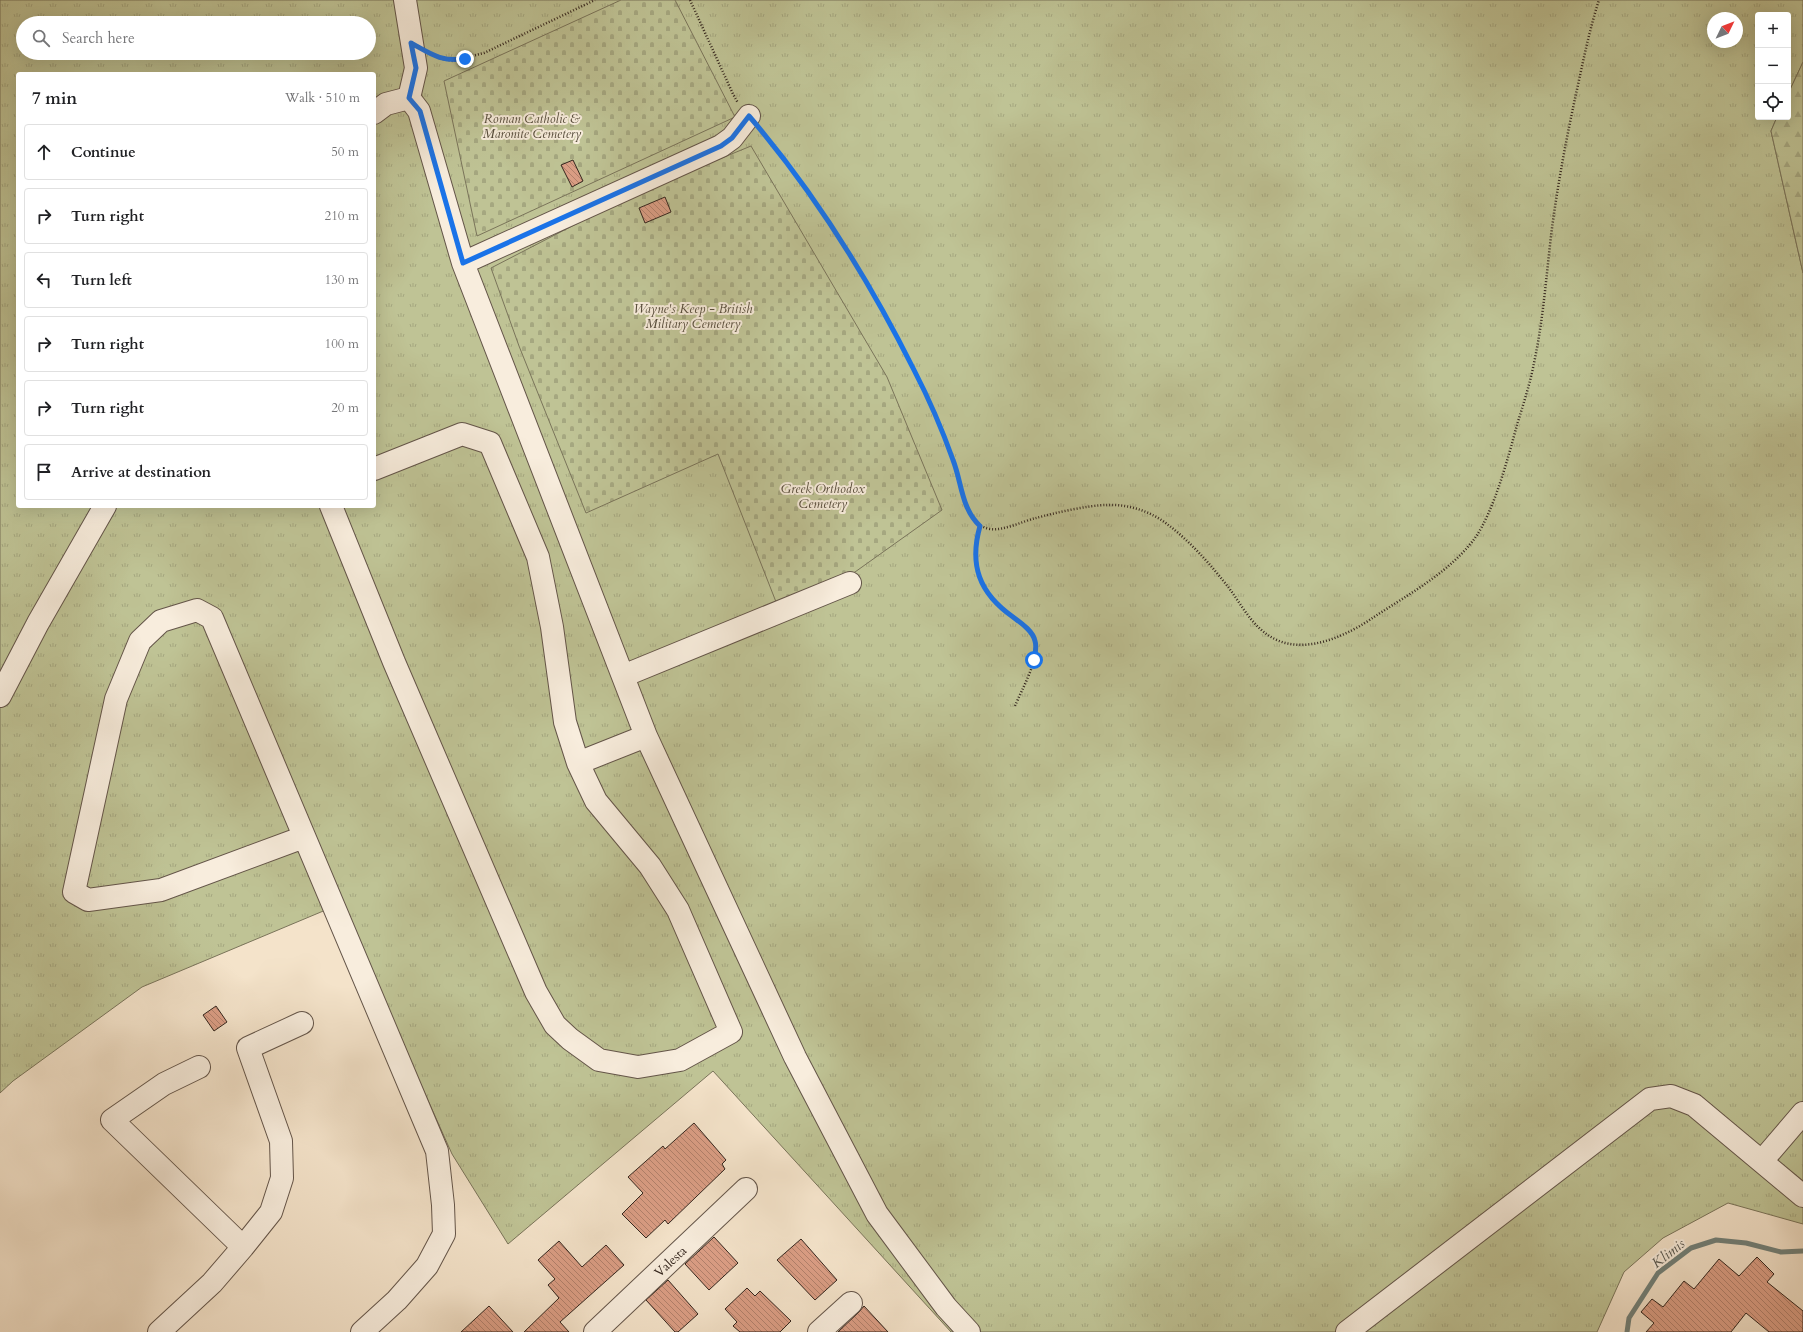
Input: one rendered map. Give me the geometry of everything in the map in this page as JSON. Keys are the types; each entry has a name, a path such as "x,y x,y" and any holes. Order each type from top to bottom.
{"street":[{"path":"405,0 416,68 409,98"},
{"path":"376,112 386,104 409,98"},
{"path":"409,98 420,111 463,263 646,736 795,1057 877,1214 946,1307 969,1332"},
{"path":"463,263 721,146 732,138 749,116"},
{"path":"332,508 394,662 529,977 555,1024 570,1039 599,1060 638,1067 680,1060 731,1032 678,910 650,866 596,801 578,763 566,722 552,627 538,557 490,443 462,434 376,468"},
{"path":"0,696 38,623 104,508"},
{"path":"623,676 850,583"},
{"path":"304,837 162,890 88,900 74,892 116,699 140,640 161,621 196,610 212,618 437,1151 442,1189 444,1234 427,1266 397,1300 362,1332"},
{"path":"578,763 646,736"},
{"path":"159,1332 212,1283 271,1212 282,1178 281,1141 248,1048 302,1023"},
{"path":"199,1067 164,1084 112,1120 243,1247"},
{"path":"1347,1332 1650,1099 1671,1096 1694,1105 1803,1196"},
{"path":"1762,1161 1803,1113"},
{"name":"Valesta","path":"595,1332 746,1189"},
{"path":"819,1332 851,1303"}],"path":[{"path":"411,43 443,59 452,61 465,59 484,53 595,0"},
{"path":"690,0 733,94 806,189 828,221 882,309 934,413 954,461 968,511 980,526 991,529 1002,528 1042,516 1104,504 1128,506 1147,512 1166,523 1202,557 1228,588 1249,617 1262,631 1274,639 1287,644 1303,645 1328,641 1368,622 1432,578 1466,548 1478,533 1488,512 1511,450 1534,366 1567,135 1590,28 1599,0"},
{"path":"980,526 977,537 977,573 985,590 994,602 1031,632 1035,641 1034,660 1015,706"}],"green space":[{"name":"Greek Orthodox Cemetery","path":"0,0 1803,0 1803,62 1791,88 1791,12 1755,12 1755,120 1776,120 1771,131 1803,273 1803,1224 1728,1203 1663,1238 1624,1272 1597,1332 951,1332 713,1071 508,1244 452,1154 340,904 142,987 13,1081 0,1093"},
{"name":"Roman Catholic & Maronite Cemetery","path":"621,0 675,0 735,117 477,236 444,81"},
{"path":"1803,62 1803,273 1771,131 1776,120 1791,120 1791,88"},
{"name":"Wayne's Keep - British Military Cemetery","path":"751,146 887,377 942,510 855,572 778,607 718,454 586,513 519,346 491,268 634,194"}],"building":[{"path":"573,160 583,181 572,187 561,165"},
{"path":"665,197 671,212 645,223 639,208"},
{"path":"216,1006 227,1022 214,1031 203,1015"},
{"path":"694,1123 726,1160 722,1164 725,1169 668,1224 665,1220 646,1238 622,1214 643,1193 628,1177 663,1146 665,1149"},
{"path":"714,1237 738,1263 709,1290 685,1264"},
{"path":"801,1239 837,1280 815,1300 777,1260"},
{"path":"559,1241 582,1267 606,1245 624,1265 560,1322 569,1332 524,1332 559,1298 548,1285 555,1279 538,1260"},
{"path":"1757,1257 1774,1274 1767,1282 1803,1311 1803,1332 1769,1332 1746,1313 1731,1332 1646,1332 1654,1323 1641,1312 1652,1299 1663,1307 1684,1281 1694,1289 1719,1259 1739,1276"},
{"path":"668,1280 698,1314 678,1332 675,1332 646,1300"},
{"path":"747,1288 755,1296 760,1291 791,1321 780,1332 740,1332 733,1326 737,1322 725,1309"},
{"path":"489,1306 513,1332 461,1332"},
{"path":"864,1306 888,1332 838,1332 859,1312"}],"waterway":[{"name":"Klimis","path":"1627,1332 1629,1318 1658,1273 1691,1248 1716,1240 1746,1243 1781,1252 1803,1251"}],"route":[{"path":"465,59 452,61 443,59 411,43 416,68 409,98 420,111 463,263 725,144 732,138 749,116 779,152 828,221 882,309 914,370 954,461 968,511 980,526 977,537 977,573 985,590 994,602 1031,632 1035,641 1036,652 1034,660"}]}
